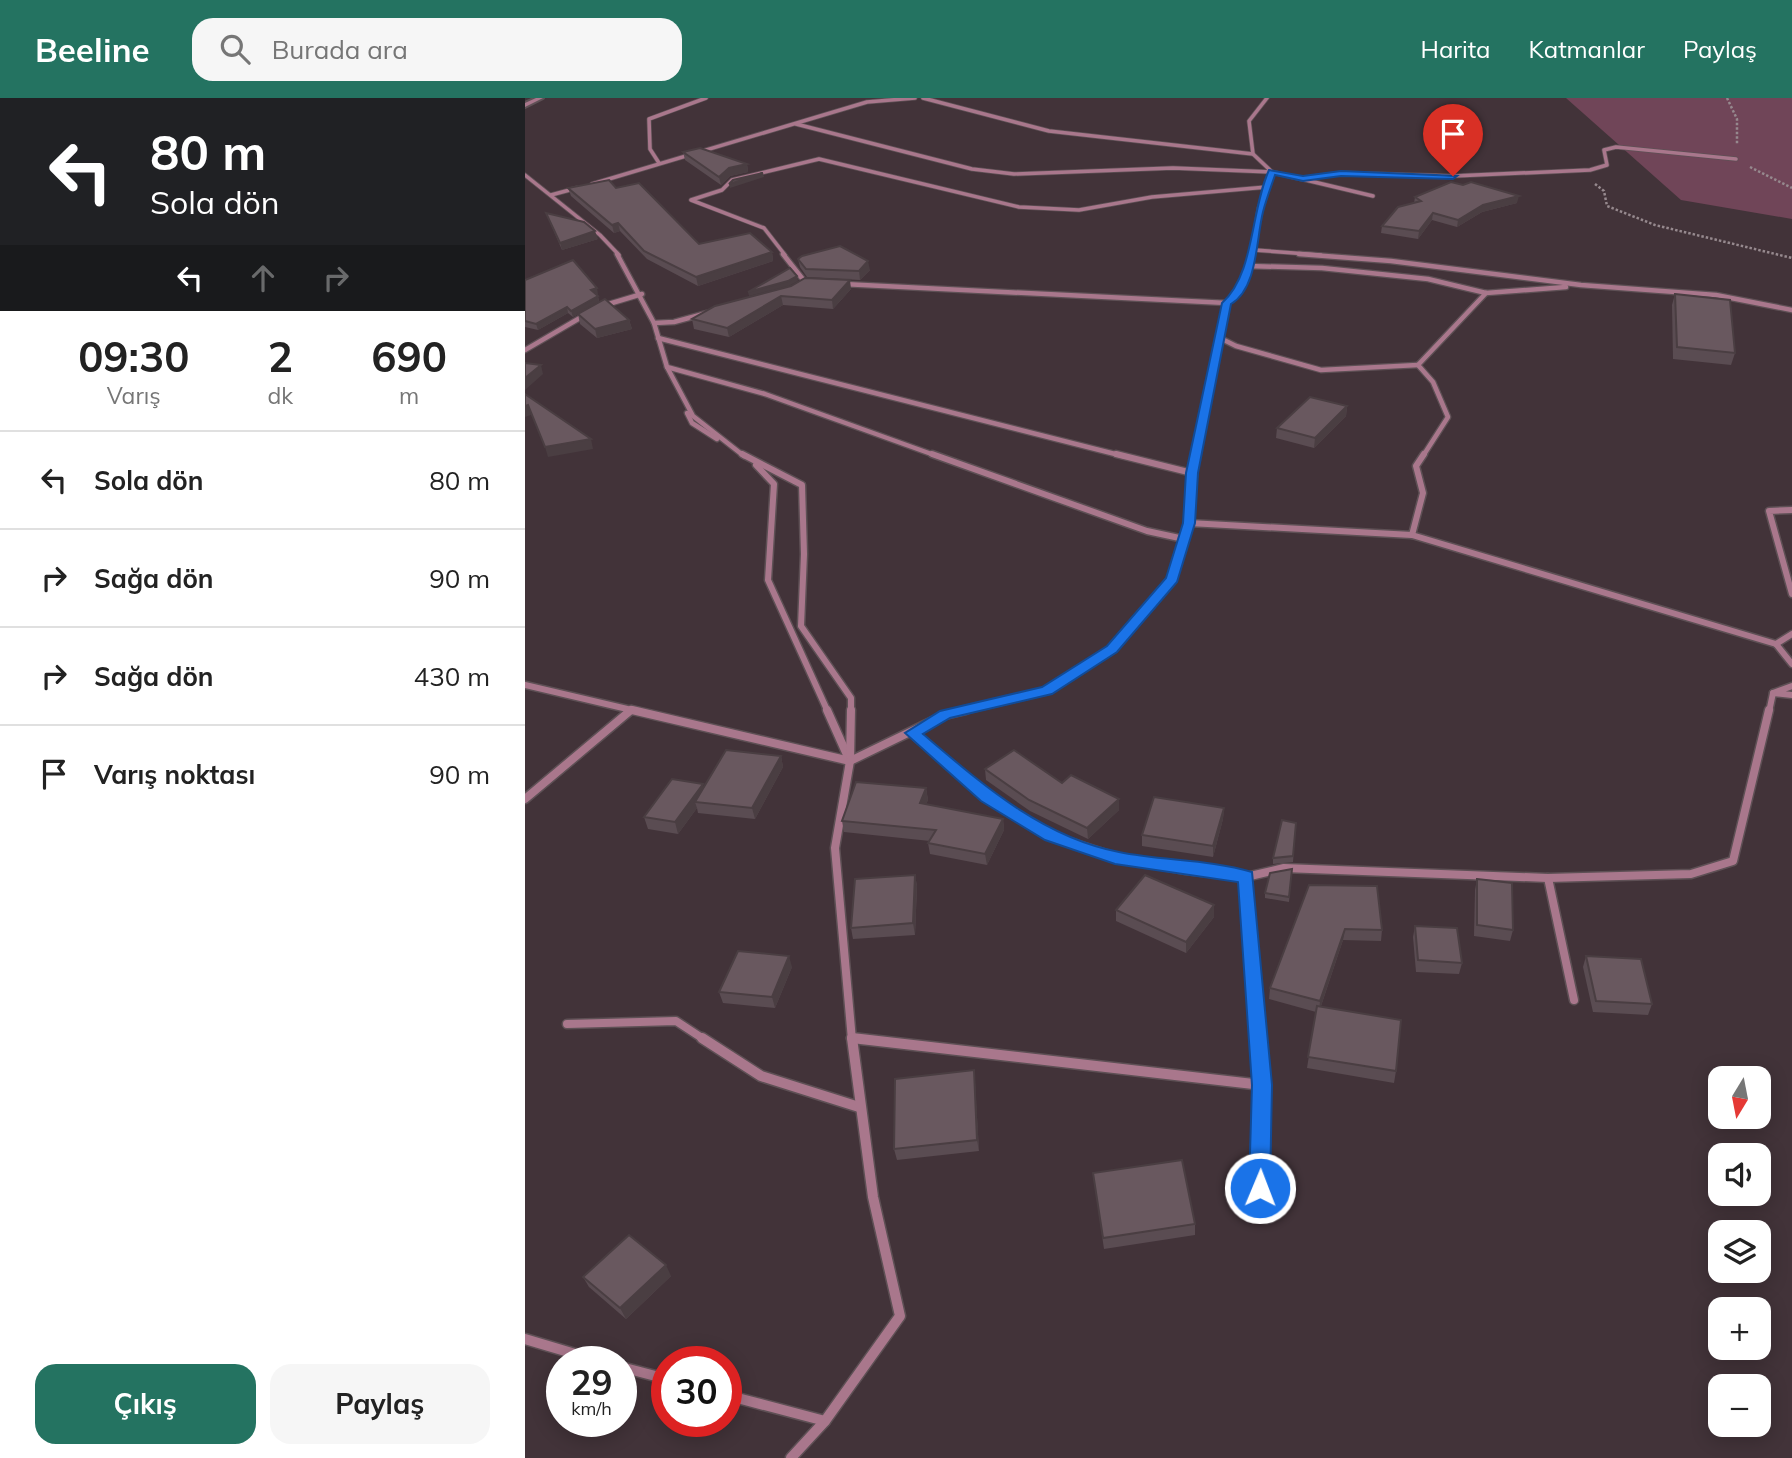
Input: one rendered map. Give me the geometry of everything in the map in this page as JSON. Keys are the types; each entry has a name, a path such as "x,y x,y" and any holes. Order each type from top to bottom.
{"street":[{"path":"525,105 540,98"},
{"path":"659,163 650,149 649,119 706,98"},
{"path":"551,195 867,103 915,98"},
{"path":"923,98 1049,131 1253,153"},
{"path":"1267,98 1248,121 1253,153 1272,172"},
{"path":"796,124 972,169 1014,174 1173,168 1272,172 1373,196"},
{"path":"1303,178 1341,173 1453,176 1590,170 1607,165 1604,150 1616,147 1736,159"},
{"path":"805,282 764,228 691,200 722,190 732,180 819,159 960,195 1019,207 1079,210 1152,197 1267,187"},
{"path":"832,283 1227,303 1236,297 1254,250 1258,215 1272,172"},
{"path":"525,175 600,235 623,260 642,294 667,367 692,423 760,468 774,484 768,580 850,761"},
{"path":"1254,250 1391,261 1581,285 1716,295 1792,310"},
{"path":"1248,266 1322,268 1428,279 1486,293 1581,285"},
{"path":"798,286 805,282 818,282"},
{"path":"1220,338 1235,346 1321,370 1418,365 1486,293"},
{"path":"525,349 608,302 642,294"},
{"path":"525,685 850,761 945,715 1047,691 1112,649 1172,579 1189,523 1192,473 1227,303"},
{"path":"654,323 674,322 713,312"},
{"path":"658,338 1192,473"},
{"path":"1412,535 1423,493 1416,466 1448,417 1433,382 1418,365"},
{"path":"667,367 765,394 1147,531 1184,539"},
{"path":"667,367 693,415 747,458 802,485 804,554 801,626 851,698 850,761 835,848 859,1107 873,1197 900,1316 825,1421 791,1458"},
{"path":"1792,510 1769,511 1792,594"},
{"path":"1189,523 1412,535 1776,644 1792,664"},
{"path":"1776,644 1792,634"},
{"path":"1773,694 1792,686"},
{"path":"912,733 987,797 1051,836 1115,858 1246,877 1284,868 1548,878 1691,874 1733,861 1773,694"},
{"path":"1773,694 1792,695"},
{"path":"525,799 631,710"},
{"path":"1246,877 1262,1085 1259,1214"},
{"path":"1548,878 1574,1000"},
{"path":"567,1024 676,1021 761,1076 859,1107"},
{"path":"852,1038 1262,1085"},
{"path":"525,1339 548,1346"},
{"path":"742,1399 825,1421"}],"path":[{"path":"1594,184 1604,191 1607,206 1654,225 1792,258"}],"shaded area":[{"path":"1566,98 1792,98 1792,219 1681,200"}],"building":[{"path":"700,148 747,164 729,168 719,177 683,152"},
{"path":"763,173 729,184 733,180"},
{"path":"609,180 616,188 639,183 699,244 750,233 772,252 696,277 644,251 618,223 612,225 568,188"},
{"path":"1451,182 1463,185 1471,182 1519,196 1483,205 1458,220 1433,213 1419,231 1382,226 1398,207 1421,201 1415,197"},
{"path":"546,213 584,222 595,231 560,243"},
{"path":"840,246 868,261 859,271 806,269 798,259 802,256"},
{"path":"573,260 597,288 591,290 598,296 571,311 567,307 536,324 525,321 525,280"},
{"path":"790,268 797,276 748,292"},
{"path":"805,278 850,280 832,300 781,296 727,328 692,319 715,306 791,286"},
{"path":"1675,294 1730,300 1735,353 1677,347"},
{"path":"605,299 629,320 595,329 578,314"},
{"path":"525,363 541,365 525,378"},
{"path":"525,394 591,439 545,447 528,405 525,406"},
{"path":"1310,397 1347,406 1315,438 1277,428"},
{"path":"726,750 781,756 752,808 695,802"},
{"path":"1014,750 1062,783 1071,775 1119,799 1087,828 1029,800 985,769"},
{"path":"672,779 703,784 675,822 644,817"},
{"path":"856,782 926,788 920,803 1003,819 985,854 928,843 936,830 842,821"},
{"path":"1154,797 1224,808 1213,846 1142,835"},
{"path":"1282,820 1296,823 1293,856 1273,858"},
{"path":"1292,869 1289,897 1265,893 1270,873"},
{"path":"915,875 913,923 851,928 855,879"},
{"path":"1145,875 1214,905 1186,942 1116,910"},
{"path":"1477,879 1512,883 1513,930 1477,925"},
{"path":"1309,885 1377,886 1382,930 1345,929 1320,1001 1270,988"},
{"path":"1415,926 1457,928 1462,963 1418,960"},
{"path":"738,951 789,956 772,997 719,992"},
{"path":"1586,956 1641,959 1652,1004 1596,1001"},
{"path":"1317,1006 1401,1020 1396,1071 1308,1057"},
{"path":"974,1070 977,1140 894,1149 895,1079"},
{"path":"1182,1160 1195,1224 1103,1238 1093,1173"},
{"path":"629,1235 666,1265 620,1308 583,1277"}],"route":[{"path":"1260,1188 1262,1085 1246,877 1115,858 1051,836 987,797 912,733 945,715 1047,691 1112,649 1172,579 1189,523 1192,473 1227,303 1236,297 1254,250 1258,215 1272,172 1303,178 1341,173 1453,176"}]}
